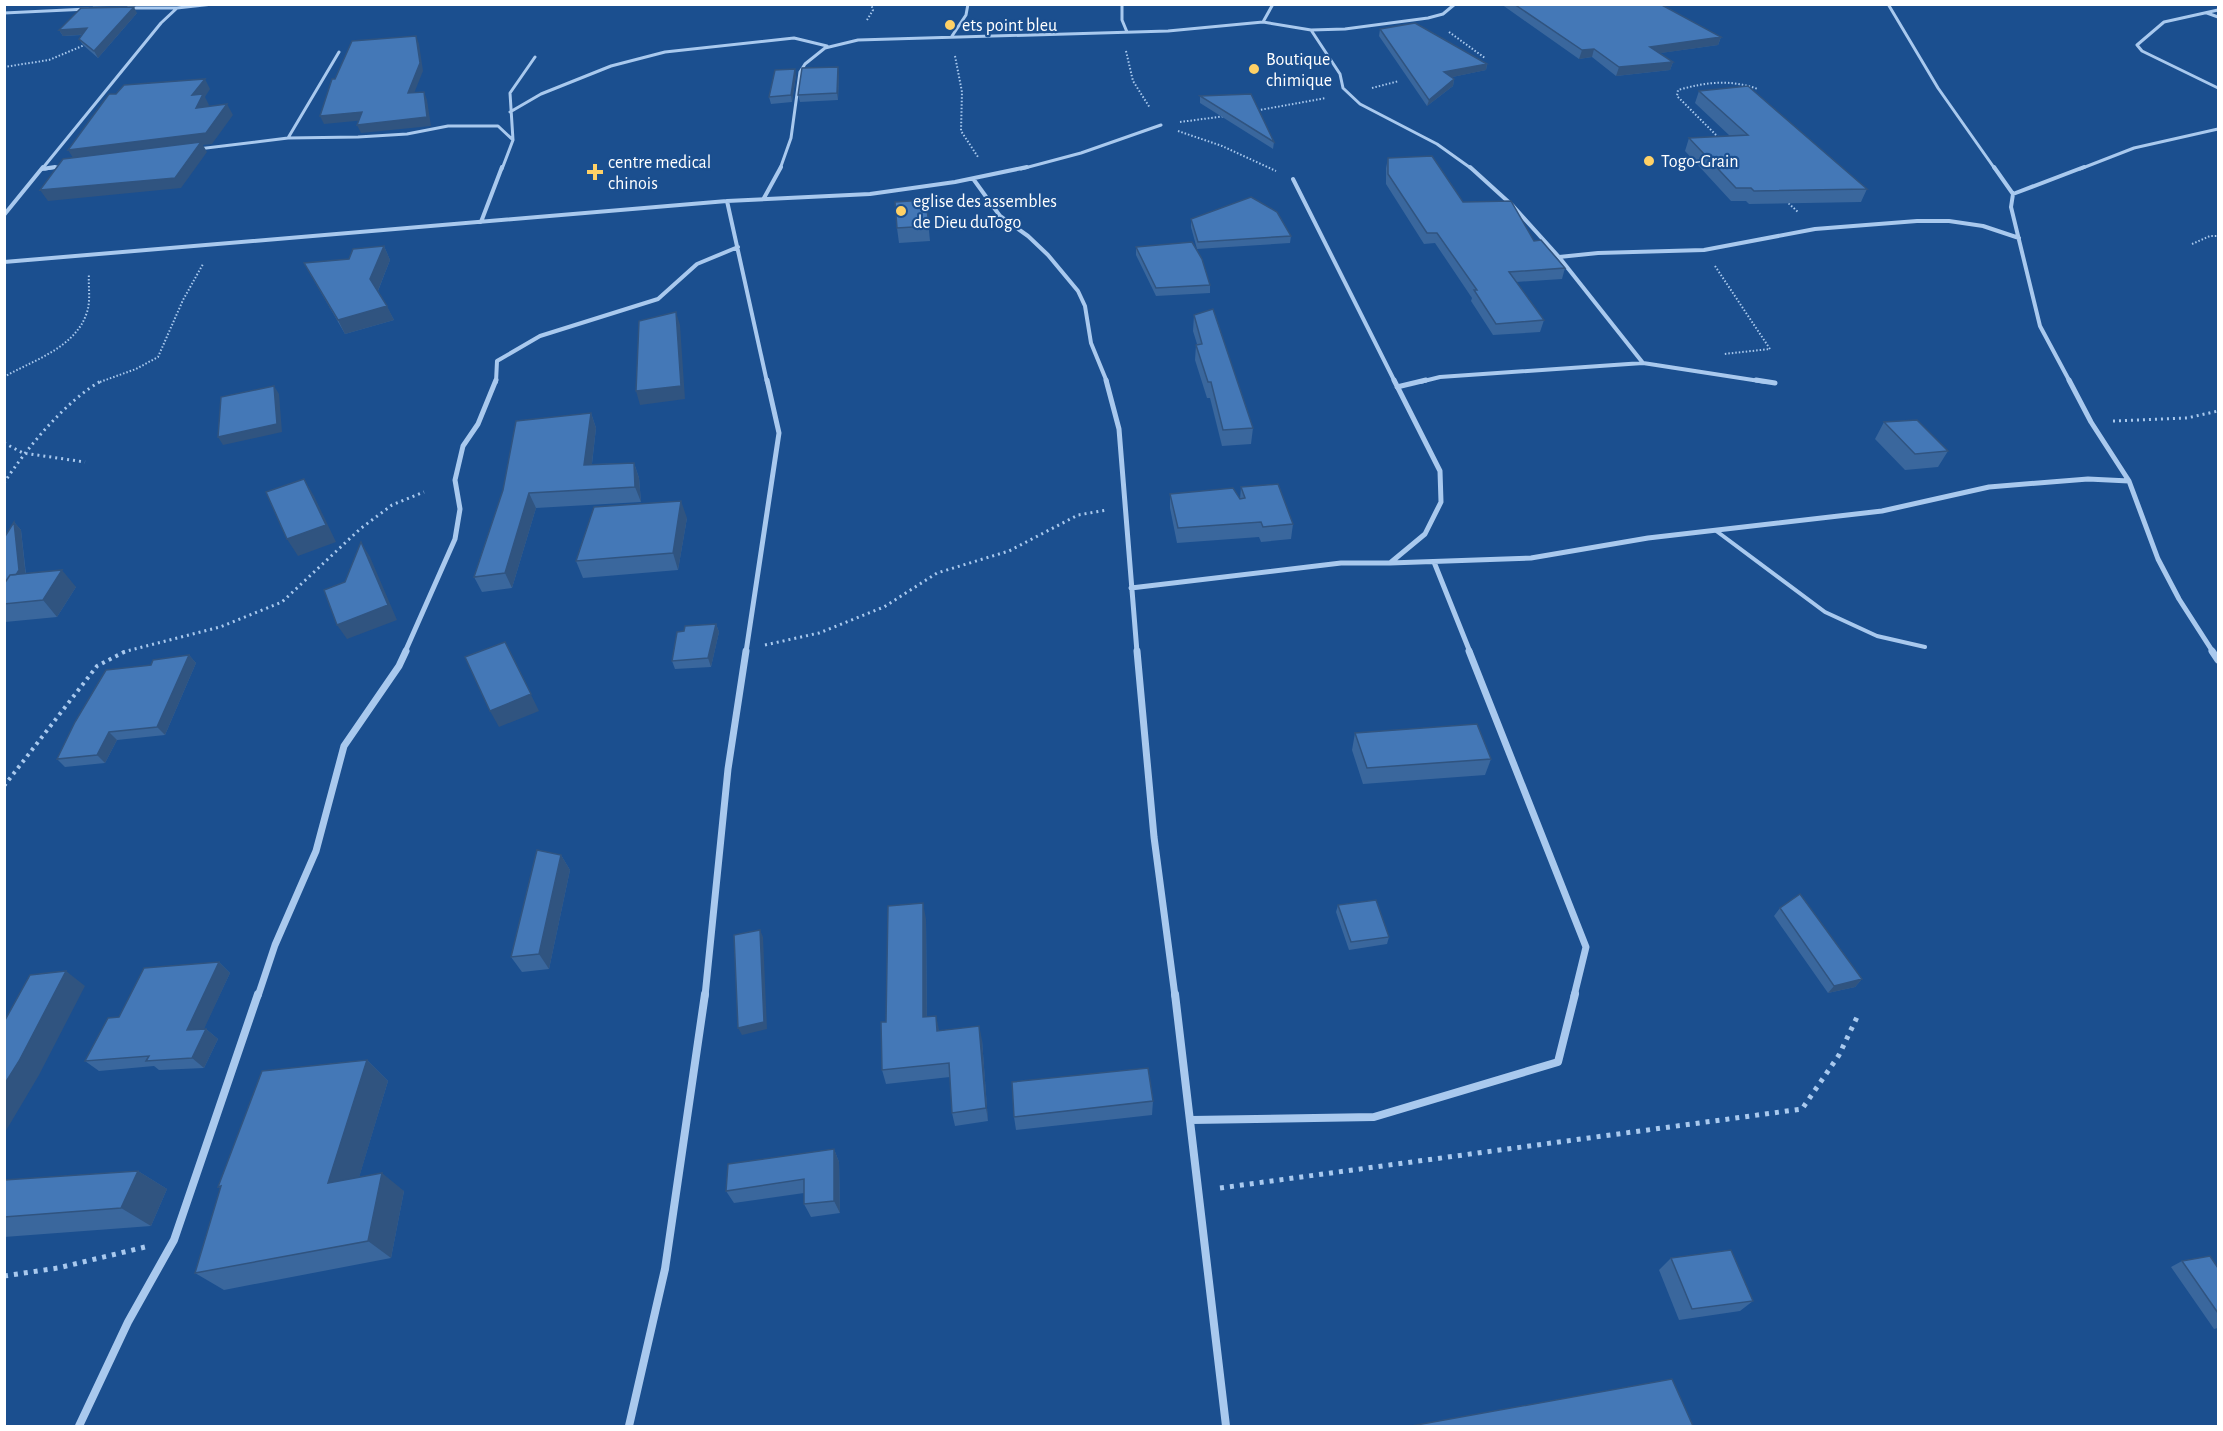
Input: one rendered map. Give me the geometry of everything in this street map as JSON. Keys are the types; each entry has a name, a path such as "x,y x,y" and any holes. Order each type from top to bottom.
{"street":[{"path":"119,8 177,8 213,4"},
{"path":"952,36 966,15 968,4"},
{"path":"1122,4 1122,20 1127,32"},
{"path":"1263,22 1273,4"},
{"path":"764,198 783,169 793,136 800,72 805,62 828,46 858,40 1207,29 1263,22 1311,30 1428,18 1443,14 1455,4"},
{"path":"1888,4 1938,87 2013,194 2011,207 2040,326 2091,422 2129,481 2163,569 2179,599 2218,660"},
{"path":"4,215 154,31 177,8"},
{"path":"4,13 90,9"},
{"path":"2218,10 2164,22 2137,45 2142,51 2218,88"},
{"path":"2207,13 2218,17"},
{"path":"1311,30 1340,74 1347,94 1376,113 1438,145 1470,166 1525,217 1643,363"},
{"path":"510,112 542,94 611,66 665,52 794,38 828,46"},
{"path":"288,138 339,52"},
{"path":"482,222 513,140 510,93 535,57"},
{"path":"4,262 764,198 826,198 974,180 1121,141 1161,125"},
{"path":"196,149 288,138 407,134 448,126 498,126 513,140"},
{"path":"2013,194 2134,148 2218,129"},
{"path":"42,169 64,166"},
{"path":"1293,179 1440,471 1441,502 1425,534 1390,563"},
{"path":"974,180 1000,216 1028,236 1060,268 1084,306 1091,343 1111,391 1119,429 1154,837 1191,1120 1226,1426"},
{"path":"629,1426 665,1269 700,1038 728,769 744,651 768,522 779,433 727,201"},
{"path":"1559,257 1598,253 1704,250 1815,229 1949,221 1983,226 2019,238"},
{"path":"79,1426 128,1322 174,1240 275,945 316,850 344,746 399,666 454,539 460,508 455,480 463,446 478,424 484,405 496,384 497,361 540,336 658,298 697,264 738,247"},
{"path":"1397,387 1440,377 1643,363 1775,383"},
{"path":"1131,588 1341,563 1531,558 1648,538 1882,511 1989,487 2088,479 2129,481"},
{"path":"1191,1120 1374,1116 1558,1062 1586,947 1434,562"}],"lane":[{"path":"1715,530 1825,612 1877,636 1925,647"}],"path":[{"path":"1428,18 1485,58"},
{"path":"1113,33 1122,39 1125,47 1125,62 1139,95 1161,125 1222,146 1293,179"},
{"path":"952,36 962,92 961,131 972,152 988,167 974,180"},
{"path":"4,67 49,60 97,42"},
{"path":"1726,145 1677,96 1678,90 1711,82 1735,80 1758,89"},
{"path":"1252,112 1347,94 1399,81"},
{"path":"1161,125 1231,115"},
{"path":"1783,198 1815,229"},
{"path":"2192,244 2210,236 2218,236"},
{"path":"4,483 23,453 48,424 100,381 136,369 158,357 183,300 214,245"},
{"path":"1704,250 1770,349 1724,354"},
{"path":"4,377 46,354 78,332 87,310 92,255"},
{"path":"2091,422 2187,418 2218,411"},
{"path":"4,443 23,453 85,462"},
{"path":"4,786 98,666 129,649 220,627 282,602 360,529 392,505 424,492"},
{"path":"744,651 819,633 885,607 937,573 1010,551 1078,515 1124,506"},
{"path":"1199,1191 1802,1109 1839,1055 1859,1013"},
{"path":"4,1276 58,1268 174,1240"}],"building":[{"path":"1514,4 1660,4 1721,37 1650,47 1673,62 1619,67 1594,49 1582,50"},
{"path":"134,7 94,51 79,39 87,28 59,30 81,8"},
{"path":"1415,23 1487,64 1444,72 1454,79 1429,100 1380,29"},
{"path":"416,36 420,63 408,93 424,92 427,117 357,125 362,112 320,116 332,79 335,79 352,41"},
{"path":"838,67 837,93 798,95 802,68"},
{"path":"795,69 791,95 769,97 775,70"},
{"path":"205,79 192,95 203,94 196,108 227,104 206,133 68,150 109,94 116,94 124,85"},
{"path":"1748,86 1867,189 1754,191 1751,188 1736,188 1689,138 1748,135 1699,91"},
{"path":"1251,94 1274,142 1200,96"},
{"path":"201,142 175,178 40,190 63,159"},
{"path":"1432,156 1463,202 1511,201 1534,241 1541,240 1565,268 1509,272 1544,320 1496,324 1474,290 1477,290 1437,233 1427,233 1388,174 1388,158"},
{"path":"1251,197 1277,212 1291,236 1198,242 1191,219"},
{"path":"926,200 929,226 897,228 895,202"},
{"path":"1192,242 1202,259 1210,285 1156,288 1136,247"},
{"path":"384,246 370,279 387,306 338,320 304,263 349,259 353,249"},
{"path":"1213,309 1253,428 1223,430 1211,382 1208,382 1196,345 1202,344 1194,315"},
{"path":"676,312 681,386 636,391 639,321"},
{"path":"274,386 277,424 218,437 221,397"},
{"path":"591,413 584,465 634,463 635,487 529,493 505,573 474,577 503,490 516,421"},
{"path":"1917,420 1948,451 1915,454 1884,422"},
{"path":"304,479 326,525 287,539 266,492"},
{"path":"1278,484 1293,524 1263,527 1261,522 1178,528 1170,494 1233,488 1240,499 1245,498 1241,487"},
{"path":"681,501 673,553 576,561 594,507"},
{"path":"14,522 19,570 16,575 10,575 4,584 4,538"},
{"path":"361,542 388,605 337,625 324,590 345,582"},
{"path":"62,570 43,600 4,604 4,584 10,575"},
{"path":"716,624 708,658 672,661 677,632 684,631 685,626"},
{"path":"505,642 531,694 490,711 465,657"},
{"path":"189,655 157,727 109,732 97,755 57,759 75,722 106,670 151,665 153,660"},
{"path":"1477,724 1491,759 1367,768 1355,733"},
{"path":"537,850 561,855 539,954 511,957"},
{"path":"1800,894 1862,979 1834,986 1780,908"},
{"path":"1376,900 1389,937 1351,942 1338,905"},
{"path":"923,903 923,1017 936,1016 937,1031 979,1026 986,1108 952,1113 949,1063 882,1070 881,1022 886,1022 888,906"},
{"path":"760,930 764,1022 738,1028 734,935"},
{"path":"219,962 187,1030 206,1029 192,1058 146,1061 149,1056 85,1061 108,1018 119,1017 144,968"},
{"path":"66,971 4,1085 4,1022 30,975"},
{"path":"367,1060 328,1183 382,1173 368,1241 195,1273 221,1186 218,1187 262,1071"},
{"path":"1148,1068 1153,1101 1014,1117 1012,1082"},
{"path":"834,1149 834,1201 804,1204 804,1179 726,1191 728,1164"},
{"path":"138,1171 121,1208 4,1217 4,1180"},
{"path":"1731,1250 1753,1301 1692,1309 1671,1258"},
{"path":"2210,1256 2218,1268 2218,1313 2182,1261"},
{"path":"1672,1379 1693,1426 1411,1426"}],"place":[{"name":"ets point bleu","path":"950,25"},
{"name":"Boutique chimique","path":"1254,69"},
{"name":"Togo-Grain","path":"1649,161"},
{"name":"centre medical chinois","path":"595,172"},
{"name":"eglise des assembles de Dieu duTogo","path":"901,211"}]}
